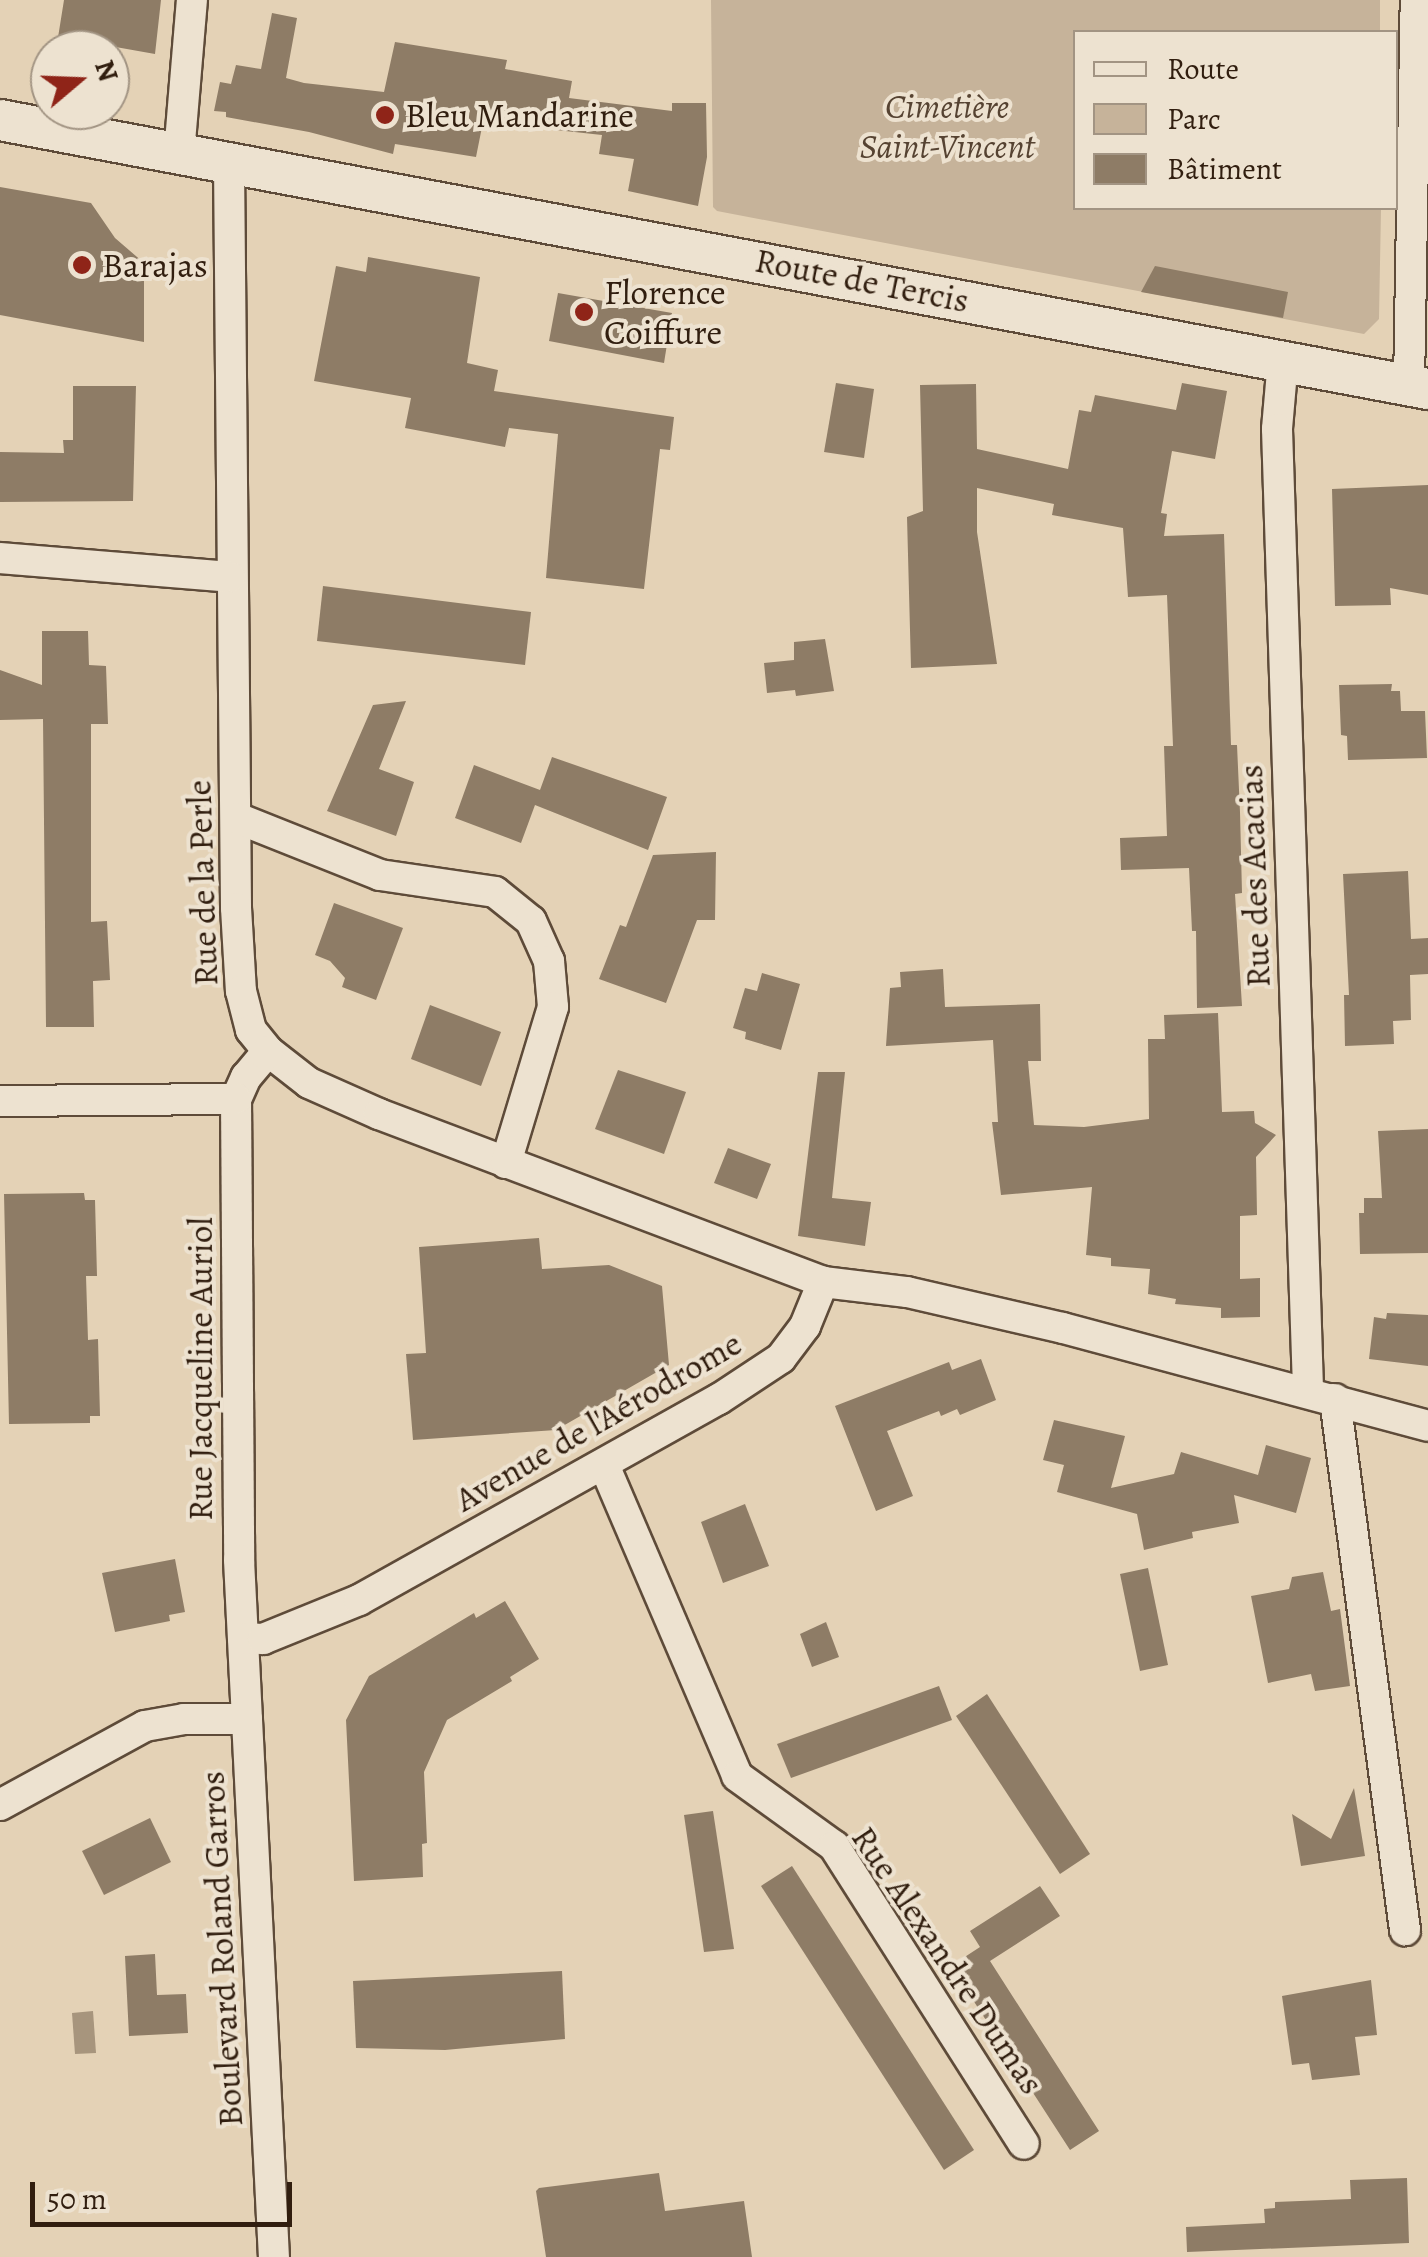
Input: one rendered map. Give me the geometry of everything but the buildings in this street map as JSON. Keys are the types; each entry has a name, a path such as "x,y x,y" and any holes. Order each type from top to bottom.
{"main road":[{"name":"Route de Tercis","path":"0,120 1418,387"}],"street":[{"path":"178,154 192,0"},
{"path":"1416,0 1418,387"},
{"name":"Rue de la Perle","path":"228,163 230,576 241,991 251,1030 268,1051 310,1083 506,1163 822,1282"},
{"name":"Rue des Acacias","path":"1283,360 1277,429 1322,1395 1405,1930"},
{"path":"0,558 230,576"},
{"path":"237,818 380,874 495,892 531,921 549,961 553,1007 506,1163"},
{"path":"0,1101 236,1099 246,1077 268,1051"},
{"name":"Rue Jacqueline Auriol","path":"236,1099 243,1638"},
{"path":"822,1282 907,1292 1322,1395 1428,1426"},
{"name":"Avenue de l'Aérodrome","path":"243,1638 263,1639 360,1600 604,1465 781,1358 805,1326 822,1282"},
{"name":"Rue Alexandre Dumas","path":"604,1465 737,1776 834,1846 1024,2144"},
{"name":"Boulevard Roland Garros","path":"243,1638 274,2257"},
{"path":"0,1804 145,1726 184,1719 247,1719"}],"green space":[{"name":"Cimetière Saint-Vincent","path":"711,0 1380,0 1380,30 1073,30 1073,210 1381,210 1379,319 1364,334 717,211 713,207"}],"shaded area":[{"path":"93,2011 96,2053 75,2054 72,2013"}],"place":[{"name":"Bleu Mandarine","path":"385,115"},
{"name":"Barajas","path":"82,265"},
{"name":"Florence Coiffure","path":"584,312"}]}
